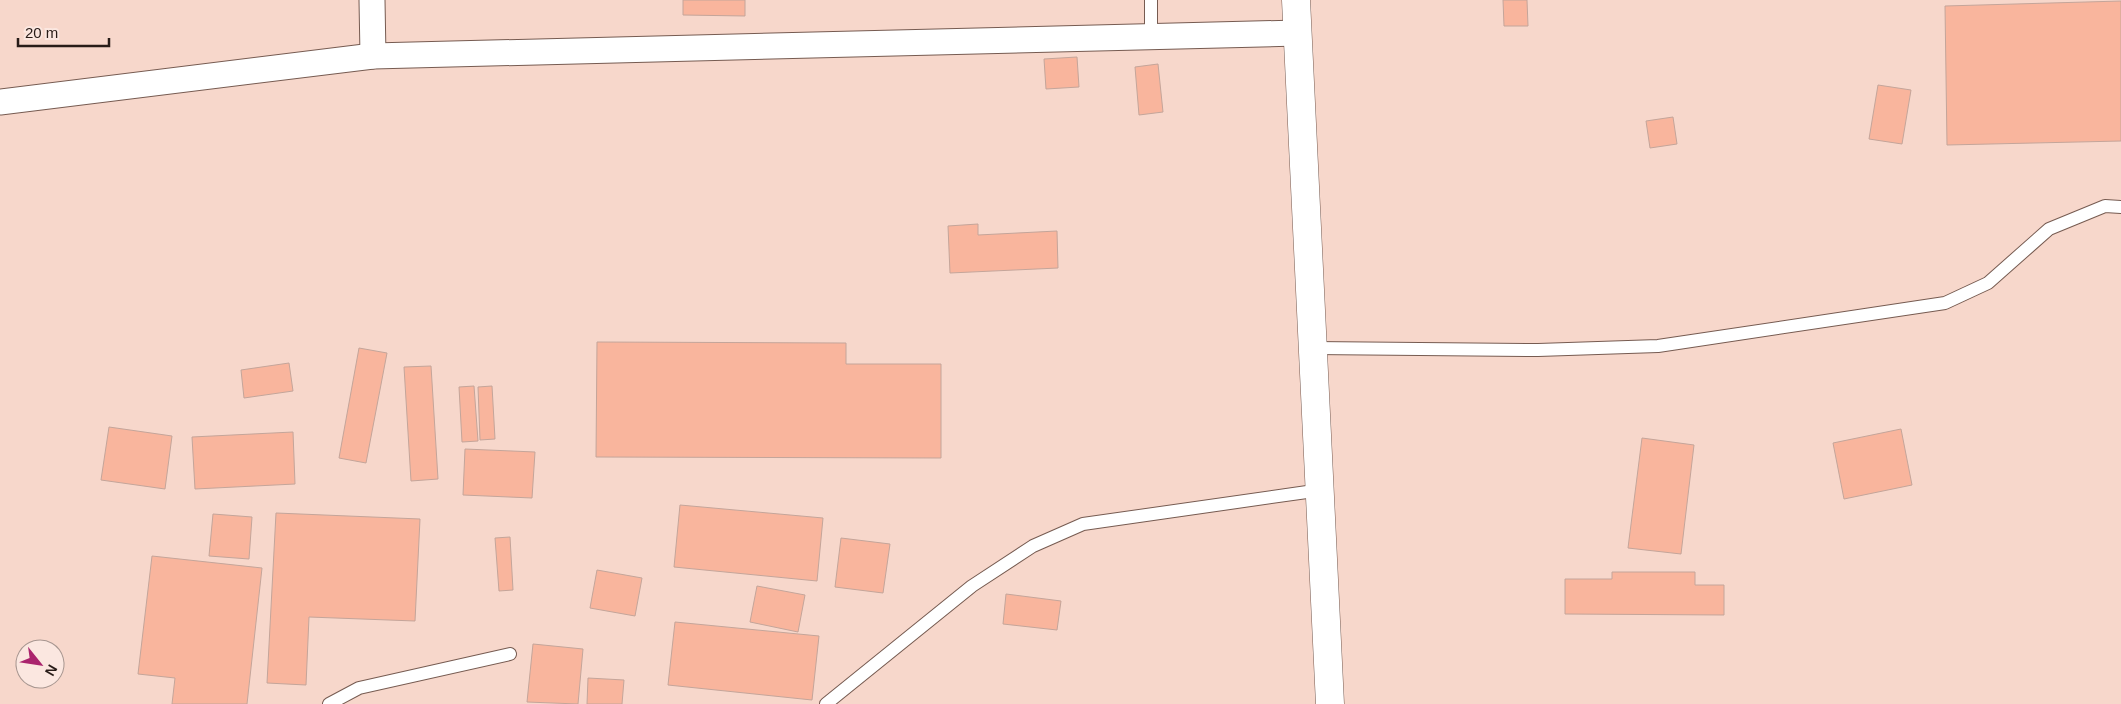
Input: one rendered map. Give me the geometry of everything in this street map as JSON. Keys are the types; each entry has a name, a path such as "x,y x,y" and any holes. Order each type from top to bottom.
{"street":[{"path":"372,0 373,56"},
{"path":"1296,0 1330,704"},
{"path":"0,102 373,56 1297,33"}],"lane":[{"path":"1151,37 1152,0"},
{"path":"1313,348 1538,350 1658,346 1945,303 1988,283 2049,229 2106,206 2121,207"},
{"path":"826,704 972,586 1033,546 1083,524 1320,490"},
{"path":"329,704 359,688 510,654"}],"building":[{"path":"683,0 745,0 745,16 683,15"},
{"path":"1503,0 1527,0 1528,26 1504,26"},
{"path":"2121,1 2121,141 1947,145 1945,6"},
{"path":"1077,57 1079,87 1046,89 1044,59"},
{"path":"1158,64 1163,112 1139,115 1135,67"},
{"path":"1878,85 1911,90 1902,144 1869,139"},
{"path":"1673,117 1677,144 1650,148 1646,121"},
{"path":"978,224 978,235 1057,231 1058,268 950,273 948,226"},
{"path":"597,342 846,343 846,364 941,364 941,458 596,457"},
{"path":"359,348 387,353 366,463 339,458"},
{"path":"289,363 293,391 244,398 241,370"},
{"path":"431,366 438,479 411,481 404,367"},
{"path":"474,386 478,441 462,442 459,387"},
{"path":"492,386 495,439 480,440 478,387"},
{"path":"109,427 172,436 165,489 101,480"},
{"path":"1901,429 1912,485 1844,499 1833,443"},
{"path":"293,432 295,484 195,489 192,437"},
{"path":"1642,438 1694,445 1681,554 1628,548"},
{"path":"465,449 535,452 532,498 463,495"},
{"path":"680,505 823,518 817,581 674,567"},
{"path":"276,513 420,519 415,621 309,617 306,685 267,683"},
{"path":"213,514 252,517 249,559 209,556"},
{"path":"510,537 513,590 499,591 495,538"},
{"path":"841,538 890,544 883,593 835,587"},
{"path":"152,556 262,568 247,704 172,704 175,678 138,674"},
{"path":"597,570 642,578 635,616 590,608"},
{"path":"1612,572 1695,572 1695,585 1724,585 1724,615 1565,614 1565,579 1612,579"},
{"path":"757,586 805,595 798,632 750,622"},
{"path":"1006,594 1061,601 1057,630 1003,624"},
{"path":"675,622 819,636 812,700 668,685"},
{"path":"533,644 583,649 578,704 527,702"},
{"path":"588,678 624,680 622,704 587,704"}]}
